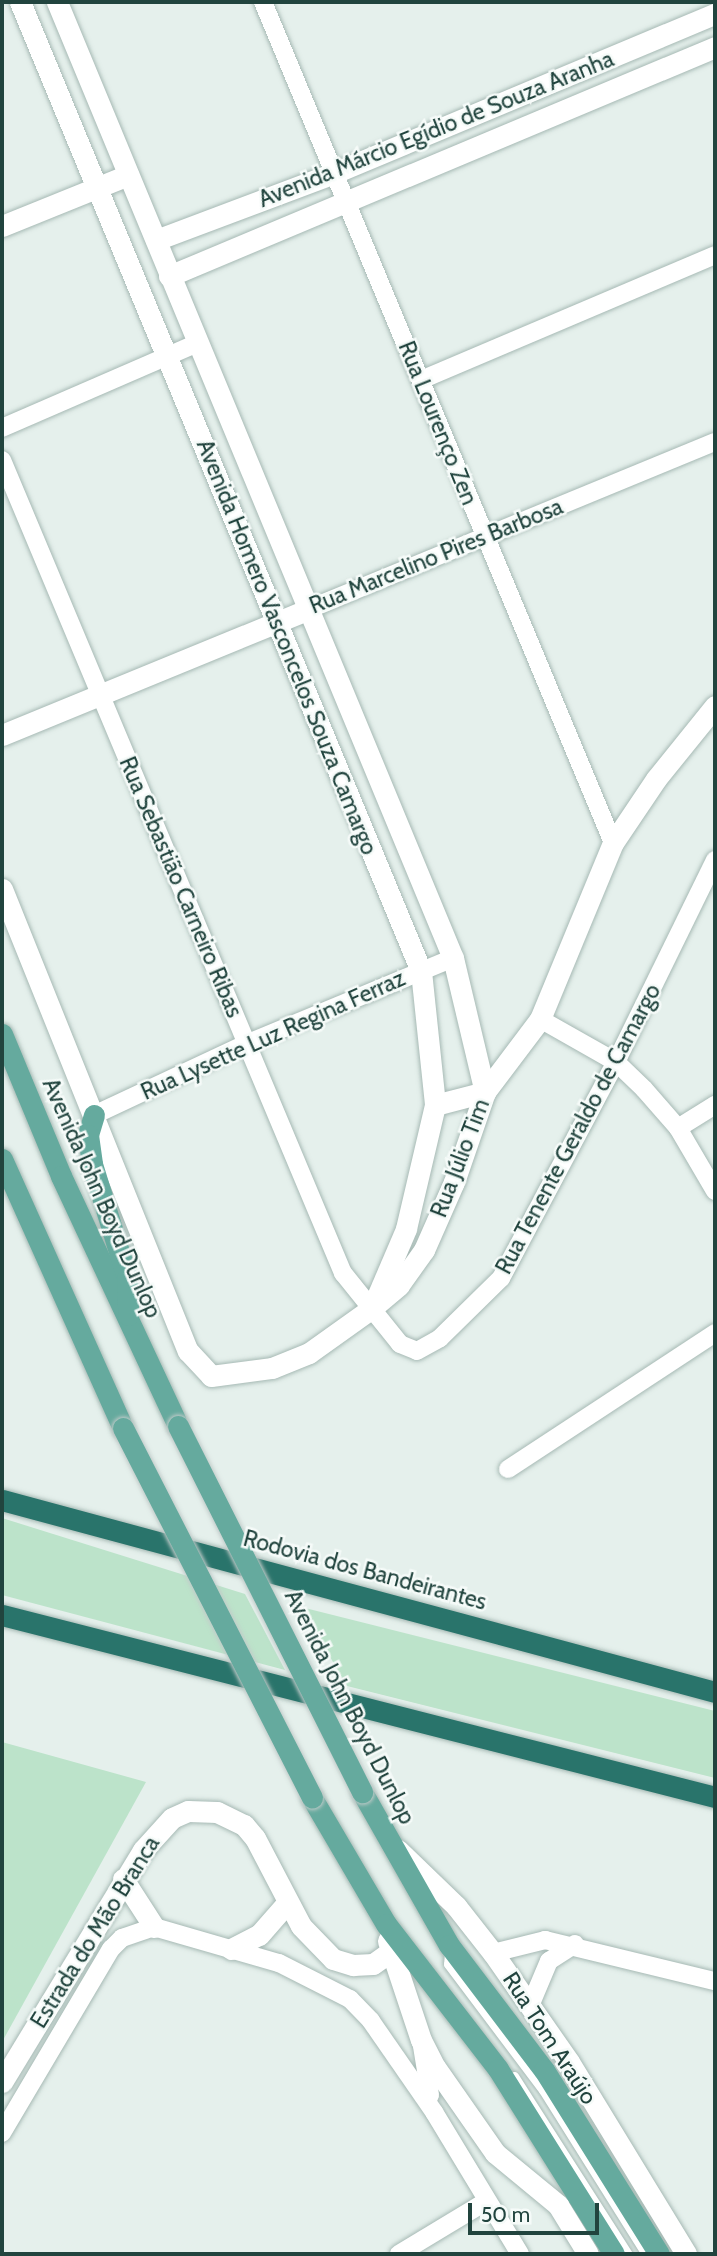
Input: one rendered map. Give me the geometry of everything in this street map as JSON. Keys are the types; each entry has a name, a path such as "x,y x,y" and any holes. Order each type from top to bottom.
{"highway":[{"name":"Rodovia dos Bandeirantes","path":"2,1500 715,1692"},
{"path":"2,1615 715,1797"}],"main road":[{"name":"Avenida Homero Vasconcelos Souza Camargo","path":"20,2 168,353 275,620 421,971 435,1105 406,1229 372,1308"},
{"name":"Avenida Homero Vasconcelos Souza Camargo","path":"57,2 156,240 195,344 453,958 485,1092"},
{"name":"Avenida Márcio Egídio de Souza Aranha","path":"156,240 334,173 715,14"},
{"name":"Avenida Márcio Egídio de Souza Aranha","path":"170,276 715,47"},
{"path":"2,226 128,175"},
{"name":"Rua Marcelino Pires Barbosa","path":"2,735 275,620 307,610"},
{"name":"Rua Júlio Tim","path":"94,1115 188,1351 211,1376 272,1368 309,1353 372,1308 399,1284 424,1250 454,1182 485,1092 540,1019 613,844 656,779 715,706"},
{"path":"2,889 94,1115 89,1145 127,1278 127,1321"},
{"name":"Avenida John Boyd Dunlop","path":"2,1034 127,1321 362,1792 449,1945 544,2070 659,2254"},
{"path":"435,1105 485,1092"},
{"path":"2,1159 123,1428 312,1798 386,1924 498,2069 614,2254"},
{"name":"Estrada do Mão Branca","path":"2,2082 124,1879 172,1818 205,1809 229,1816 255,1838 287,1903 315,1944 333,1959 353,1965 373,1964 390,1952"},
{"name":"Rua Tom Araújo","path":"389,1842 456,1906 493,1952 530,2006 685,2254"},
{"path":"124,1879 154,1927"},
{"path":"231,1949 259,1935 287,1903"},
{"path":"386,1924 390,1952 421,2040 495,2153 558,2206 588,2254"}],"street":[{"name":"Rua Lourenço Zen","path":"263,2 613,844"},
{"path":"421,380 715,255"},
{"path":"2,428 168,353 195,344"},
{"name":"Rua Marcelino Pires Barbosa","path":"307,610 715,442"},
{"name":"Rua Sebastião Carneiro Ribas","path":"2,460 343,1273 372,1308"},
{"name":"Rua Tenente Geraldo de Camargo","path":"372,1308 400,1344 417,1351 440,1338 476,1306 500,1278 616,1062 715,860"},
{"name":"Rua Lysette Luz Regina Ferraz","path":"94,1115 248,1043 453,958"},
{"path":"540,1019 616,1062 678,1128 715,1191"},
{"path":"678,1128 715,1105"},
{"path":"508,1469 715,1333"},
{"path":"2,2133 111,1949 122,1938 154,1927 231,1949 317,1979 349,1999 372,2021 435,2112 520,2254"},
{"path":"493,1952 545,1940 575,1944 715,1981"},
{"path":"530,2006 549,1961 575,1944"},
{"path":"421,2040 435,2112"},
{"path":"399,2254 487,2201"}],"lane":[{"path":"449,1945 449,1964 543,2090 646,2254"},
{"path":"414,1961 432,1967 534,2103 628,2254"}],"green space":[{"path":"2,1518 245,1594 285,1670 2,1595"},
{"path":"301,1607 715,1711 715,1778 347,1686"},
{"path":"2,1742 146,1782 2,2042"}]}
